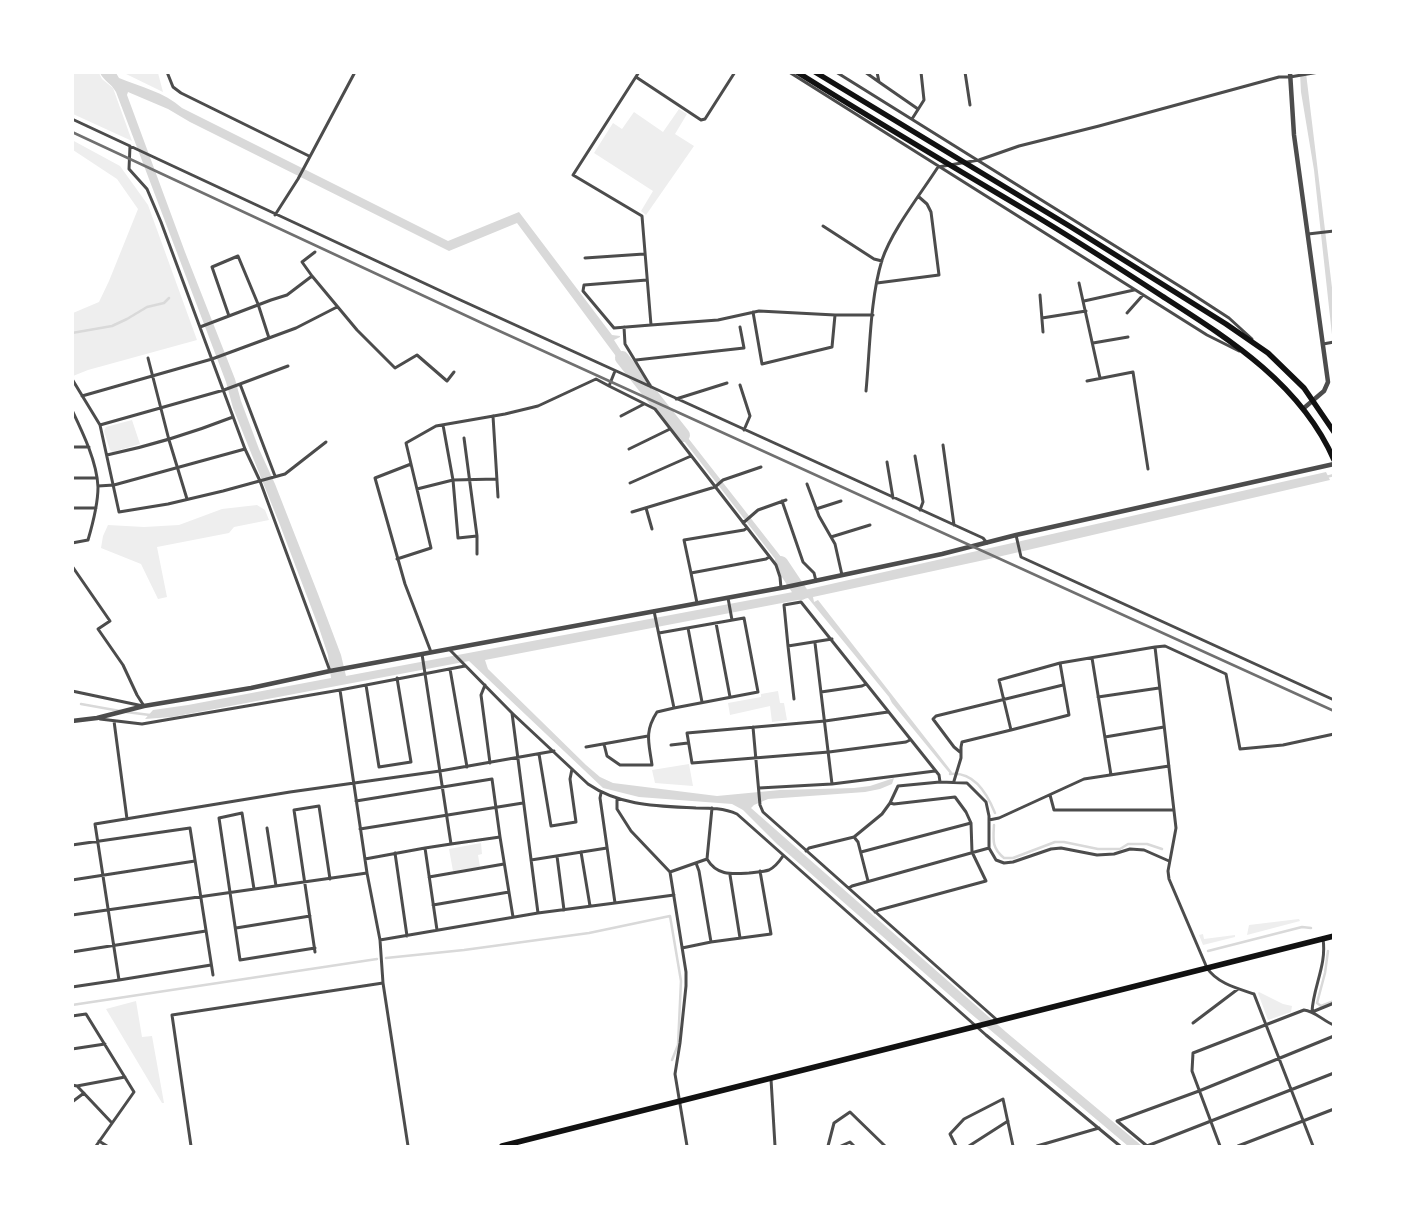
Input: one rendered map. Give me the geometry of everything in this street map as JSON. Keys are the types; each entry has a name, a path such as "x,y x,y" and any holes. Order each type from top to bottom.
{"main road":[{"path":"797,72 1067,235 1217,331 1251,356 1304,408 1328,448 1334,462"},
{"path":"815,72 1071,227 1226,324 1268,353 1304,388 1334,432"},
{"path":"502,1146 1334,936"}],"street":[{"path":"167,72 173,87 181,92 309,156"},
{"path":"275,215 298,179 354,72"},
{"path":"639,72 573,175 642,216 651,325"},
{"path":"636,77 701,120 705,119 735,72"},
{"path":"789,72 938,168 1207,335 1251,356"},
{"path":"836,72 1221,313 1268,353"},
{"path":"865,72 918,109"},
{"path":"877,72 879,82"},
{"path":"912,120 924,100 921,72"},
{"path":"965,72 970,105"},
{"path":"866,390 873,315 882,261 892,239 938,168 979,160 1019,146 1279,77 1319,72"},
{"path":"1290,75 1294,135 1328,382 1324,391 1304,408"},
{"path":"72,119 275,215 651,388 983,538 987,543"},
{"path":"130,146 129,169 147,189 245,449 260,481 330,672"},
{"path":"877,283 939,275 930,212 927,204 919,197"},
{"path":"824,226 874,259 882,261"},
{"path":"1308,234 1334,232"},
{"path":"315,252 302,262 357,330 395,368 418,355 447,381 454,372"},
{"path":"585,258 645,254"},
{"path":"229,316 212,267 238,256 258,304 269,338"},
{"path":"200,327 258,304 287,295 312,276"},
{"path":"647,280 584,285 583,291 614,328 718,320 759,310 835,315 873,315"},
{"path":"1080,283 1100,378"},
{"path":"1084,301 1134,290"},
{"path":"1040,295 1043,332"},
{"path":"1127,313 1143,295"},
{"path":"82,396 227,354 296,328 337,307"},
{"path":"1042,318 1086,310"},
{"path":"752,312 762,364 832,347 835,315"},
{"path":"624,327 625,344 651,388"},
{"path":"636,360 744,348 740,327"},
{"path":"1093,344 1128,337"},
{"path":"1323,344 1333,342"},
{"path":"148,358 169,440 187,499"},
{"path":"100,426 224,390 288,366"},
{"path":"609,386 615,371"},
{"path":"1087,381 1133,372 1148,469"},
{"path":"72,379 100,426 119,512 187,499 286,474 326,442"},
{"path":"397,559 431,548 406,443 436,426 538,406 596,380 655,409 776,565 781,588"},
{"path":"675,399 727,383"},
{"path":"240,384 274,476"},
{"path":"740,385 750,416 744,430"},
{"path":"621,416 644,404"},
{"path":"72,410 89,447 98,486 96,508 88,540 72,543"},
{"path":"492,416 498,497"},
{"path":"107,455 169,440 233,417"},
{"path":"443,425 453,480 458,538 477,536"},
{"path":"629,450 670,429"},
{"path":"464,438 478,554"},
{"path":"943,445 954,525"},
{"path":"72,447 89,447"},
{"path":"98,486 114,485 245,449"},
{"path":"630,483 691,456"},
{"path":"915,456 923,502 920,510"},
{"path":"887,462 893,498"},
{"path":"72,721 97,718 144,706 251,688 431,652 655,613 697,603 728,600 942,554 1016,535 1334,462"},
{"path":"411,464 374,478 405,584 431,652"},
{"path":"632,512 716,486 722,480 761,467"},
{"path":"72,478 96,478"},
{"path":"417,489 453,480 497,479"},
{"path":"807,484 816,509 831,537 842,575"},
{"path":"744,522 758,510 786,500"},
{"path":"816,509 841,501"},
{"path":"782,502 803,562 814,573 816,581"},
{"path":"72,508 96,508"},
{"path":"646,508 652,529"},
{"path":"831,537 870,525"},
{"path":"697,603 684,540 747,528"},
{"path":"1016,535 1021,557 1334,700"},
{"path":"691,573 769,557"},
{"path":"72,566 110,621 98,629 124,665 144,706"},
{"path":"728,600 732,620"},
{"path":"794,699 784,605 801,602 940,775 940,782"},
{"path":"655,613 674,708"},
{"path":"604,744 607,756 620,765 652,765 648,736 650,723 657,712 758,692 744,618 688,628 658,630"},
{"path":"716,623 730,697"},
{"path":"688,628 702,702"},
{"path":"788,646 832,639"},
{"path":"815,643 832,784"},
{"path":"1011,730 999,680 1060,663 1165,646 1226,674 1240,749 1284,745 1334,734"},
{"path":"1155,647 1176,828 1168,861 1169,879 1207,968 1213,977 1238,989 1254,994 1313,1146"},
{"path":"449,649 512,713 588,784 601,793 617,799 650,805 712,808 729,810 737,814 977,1026 1120,1146"},
{"path":"422,654 451,844"},
{"path":"1092,658 1111,775"},
{"path":"954,780 962,758 962,742 1069,715 1060,663"},
{"path":"97,718 142,724 340,690 465,665"},
{"path":"450,669 467,766"},
{"path":"366,685 379,767 411,762 397,678"},
{"path":"821,692 866,684"},
{"path":"961,752 954,747 933,719 936,716 1063,685"},
{"path":"485,686 481,695 490,763"},
{"path":"1098,697 1160,688"},
{"path":"340,690 367,873 380,940 383,983 408,1146"},
{"path":"72,691 144,706"},
{"path":"888,712 825,721 687,733 692,763 829,752 910,740"},
{"path":"512,713 538,913"},
{"path":"114,721 127,819"},
{"path":"753,727 760,805 763,812 998,1021"},
{"path":"1105,737 1164,727"},
{"path":"586,747 648,736"},
{"path":"671,745 688,743"},
{"path":"119,980 95,824 290,792 440,771 554,751"},
{"path":"540,754 551,826 576,822 570,779 572,768"},
{"path":"989,820 999,818 1084,779 1168,766"},
{"path":"759,790 832,784 936,771"},
{"path":"356,801 492,779 513,917"},
{"path":"806,851 809,848 854,837 882,814 898,786 954,780 966,783 986,802 989,820 989,848 996,860 1004,863 1013,862 1056,848 1097,855 1144,850 1168,861"},
{"path":"601,793 600,798 615,903"},
{"path":"1050,795 1054,810 1174,810"},
{"path":"875,912 986,881 972,852 971,823 955,796 890,803"},
{"path":"617,799 617,810 631,830 670,872 686,986 680,1043 675,1066 687,1146"},
{"path":"360,829 523,803"},
{"path":"254,889 242,813 218,818 240,960 315,950 294,810 319,806 330,879"},
{"path":"712,808 707,859 710,865 720,873 730,875 770,870 777,865 783,856"},
{"path":"861,852 971,823"},
{"path":"72,845 190,828 213,975"},
{"path":"267,828 276,886"},
{"path":"365,859 500,837"},
{"path":"854,837 861,852 868,881"},
{"path":"425,848 437,930"},
{"path":"531,860 607,848"},
{"path":"849,888 868,881 989,848"},
{"path":"581,852 590,906"},
{"path":"394,854 407,936"},
{"path":"556,856 564,910"},
{"path":"670,872 707,859"},
{"path":"72,880 195,861"},
{"path":"696,863 711,942"},
{"path":"429,877 504,864"},
{"path":"682,948 771,934 760,872"},
{"path":"72,915 367,873"},
{"path":"730,875 740,938"},
{"path":"433,905 509,892"},
{"path":"380,940 538,913 674,895"},
{"path":"236,928 310,916"},
{"path":"72,952 206,931"},
{"path":"1312,1012 1312,1004 1325,950 1323,938"},
{"path":"72,987 211,965"},
{"path":"191,1146 172,1015 383,983"},
{"path":"1193,1023 1238,989"},
{"path":"1312,1012 1334,1003"},
{"path":"1220,1146 1192,1071 1193,1053 1304,1010 1312,1012 1334,1025"},
{"path":"72,1016 86,1014 134,1092 96,1146"},
{"path":"1334,1036 1199,1091 1117,1120 1147,1146 1334,1073"},
{"path":"72,1049 105,1044"},
{"path":"72,1085 78,1086 125,1077"},
{"path":"771,1079 775,1146"},
{"path":"78,1086 112,1123"},
{"path":"72,1102 84,1093"},
{"path":"956,1146 950,1134 964,1120 1003,1099 1013,1146"},
{"path":"1238,1146 1334,1109"},
{"path":"828,1146 834,1123 850,1112 885,1146"},
{"path":"969,1146 1008,1120"},
{"path":"1037,1146 1099,1128"},
{"path":"99,1141 107,1146"},
{"path":"840,1146 850,1142 854,1146"}],"shaded area":[{"path":"73,72 99,73 102,79 113,88 132,141 73,114"},
{"path":"100,73 116,73 119,78 160,94 182,108 448,241 519,212 612,335 620,336 614,340 636,373 624,367 517,223 449,251 190,122 168,109 128,92 127,95 185,252 235,379 259,449 275,484 341,655 346,676 809,589 1326,472 1330,480 989,559 813,597 814,602 818,600 952,772 951,775 808,598 485,660 488,669 586,765 600,777 613,783 717,796 780,790 854,788 870,786 894,778 892,784 880,789 865,792 768,799 751,808 1006,1032 1142,1146 1128,1146 970,1013 777,844 743,810 732,804 639,797 603,788 469,661 172,717 145,719 153,710 331,678 328,655 319,628 233,408 226,382 116,92"},
{"path":"124,73 158,73 163,92"},
{"path":"1300,73 1306,73 1333,296 1333,344 1314,170 1301,92"},
{"path":"679,109 687,114 675,134 694,146 646,215 641,211 653,191 594,153 613,123 622,129 634,112 663,132"},
{"path":"72,140 120,166 148,205 197,340 88,370 73,376 73,313 99,302 138,209 117,179 73,150"},
{"path":"132,420 140,444 113,452 110,450 104,431 106,427"},
{"path":"674,420 796,576 789,577 671,424"},
{"path":"257,505 265,510 269,520 234,527 229,533 157,547 167,597 158,599 141,564 101,548 103,536 108,525 144,527 179,525 222,509"},
{"path":"778,691 780,703 784,703 787,720 772,722 770,706 730,715 728,703 761,697 761,694"},
{"path":"689,764 693,786 655,783 652,770"},
{"path":"481,843 482,854 478,855 480,867 453,871 449,849"},
{"path":"1299,919 1300,921 1247,935 1249,925"},
{"path":"1203,934 1204,939 1235,935 1235,937 1203,945 1199,935"},
{"path":"1259,992 1283,1004 1292,1006 1291,1012 1268,1020"},
{"path":"136,1001 142,1037 152,1036 164,1103 162,1103 106,1009"}],"waterway":[{"path":"72,333 112,326 147,307 164,303 169,298"},
{"path":"622,358 683,435"},
{"path":"1326,477 1334,475"},
{"path":"781,563 801,593"},
{"path":"81,704 120,711"},
{"path":"126,712 150,715"},
{"path":"950,774 966,776 978,785 988,798 995,813"},
{"path":"994,825 994,844 997,851 1004,858 1013,858 1055,842 1098,849 1120,849 1128,844 1147,844 1162,849"},
{"path":"386,958 464,950 589,933 670,916 681,981 678,1045 672,1060"},
{"path":"1208,951 1302,927 1311,928"},
{"path":"1328,951 1325,973 1317,1003 1321,1006 1334,1001"},
{"path":"72,1005 377,959"}],"railway":[{"path":"72,132 484,324 1334,711"}]}
